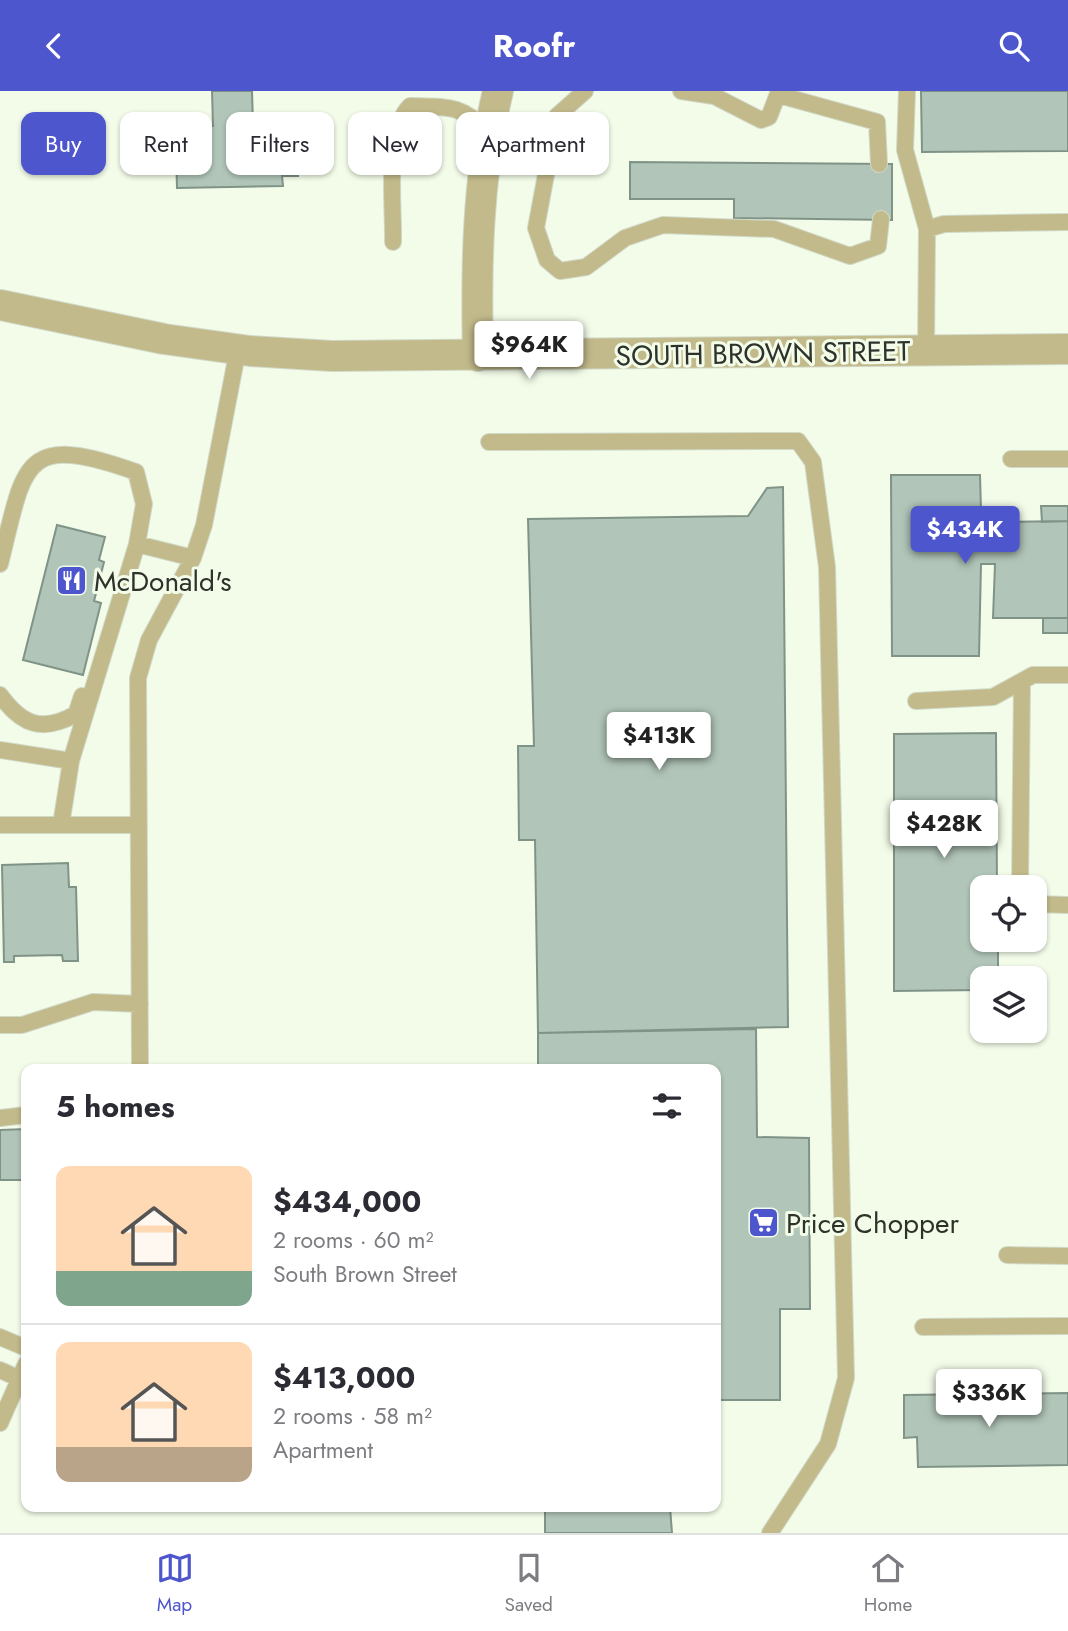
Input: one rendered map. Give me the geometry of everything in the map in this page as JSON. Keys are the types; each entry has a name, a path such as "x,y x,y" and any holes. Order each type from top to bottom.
{"street":[{"path":"493,112 498,91"},
{"path":"478,356 478,213 483,175"},
{"name":"SOUTH BROWN STREET","path":"0,305 164,339 238,349 332,356 1068,349"}],"lane":[{"path":"585,91 557,117 536,228 547,260 561,271 586,267 625,238 663,225 774,229 850,256 877,246 881,219"},
{"path":"681,91 714,96 761,120 769,117 779,93 877,122 879,164"},
{"path":"907,91 905,150 927,229 926,351"},
{"path":"393,242 395,134 400,115 410,106 442,107 465,112"},
{"path":"927,229 944,224 1068,222"},
{"path":"140,1064 138,678 149,640 193,558 204,525 238,349"},
{"path":"489,442 798,441 813,462 827,567 846,1378 828,1444 770,1533"},
{"path":"0,564 18,493 29,469 43,456 72,455 103,461 136,472 144,504 137,544 120,608 71,761 61,825"},
{"path":"1011,459 1068,459"},
{"path":"137,544 193,558"},
{"path":"0,695 14,714 38,725 58,723 76,714 107,614 120,608"},
{"path":"916,701 993,697 1033,675 1068,674"},
{"path":"1020,875 1022,681"},
{"path":"0,750 71,761"},
{"path":"0,825 139,825"},
{"path":"1047,904 1068,905"},
{"path":"0,1025 22,1024 93,1002 140,1004"},
{"path":"0,1118 21,1116"},
{"path":"1007,1255 1068,1256"},
{"path":"923,1327 1068,1326"},
{"path":"0,1337 21,1346"},
{"path":"0,1370 21,1371"},
{"path":"0,1423 21,1376"}],"building":[{"path":"212,91 252,91 253,112 226,112 226,175 298,176 282,176 283,186 177,188 177,175 212,175"},
{"path":"921,91 1068,91 1068,151 922,152"},
{"path":"630,162 892,164 892,220 734,218 734,199 630,199"},
{"path":"891,475 980,475 982,547 994,547 996,522 1068,521 1068,618 993,618 995,564 981,564 979,656 892,656"},
{"path":"783,487 788,1027 538,1033 535,840 519,840 518,746 534,746 528,519 748,516 767,488"},
{"path":"1041,506 1068,506 1068,521 1042,522"},
{"name":"McDonald's","path":"57,525 105,537 99,560 104,562 94,601 101,603 83,675 23,660"},
{"path":"1043,618 1068,618 1068,633 1043,633"},
{"path":"996,733 997,875 970,875 970,952 998,952 998,966 970,966 970,990 894,991 894,734"},
{"path":"68,863 69,887 76,887 78,961 63,961 62,955 14,956 14,962 4,962 2,865"},
{"name":"Price Chopper","path":"756,1029 757,1137 809,1138 810,1309 780,1309 780,1400 721,1400 721,1064 538,1064 538,1033"},
{"path":"21,1129 21,1180 0,1180 0,1130"},
{"path":"1068,1393 1068,1465 918,1467 917,1437 904,1438 904,1395"},
{"path":"545,1512 670,1512 672,1533 545,1533"}],"place":[{"name":"McDonald's","path":"71,581"},
{"name":"Price Chopper","path":"763,1223"}]}
